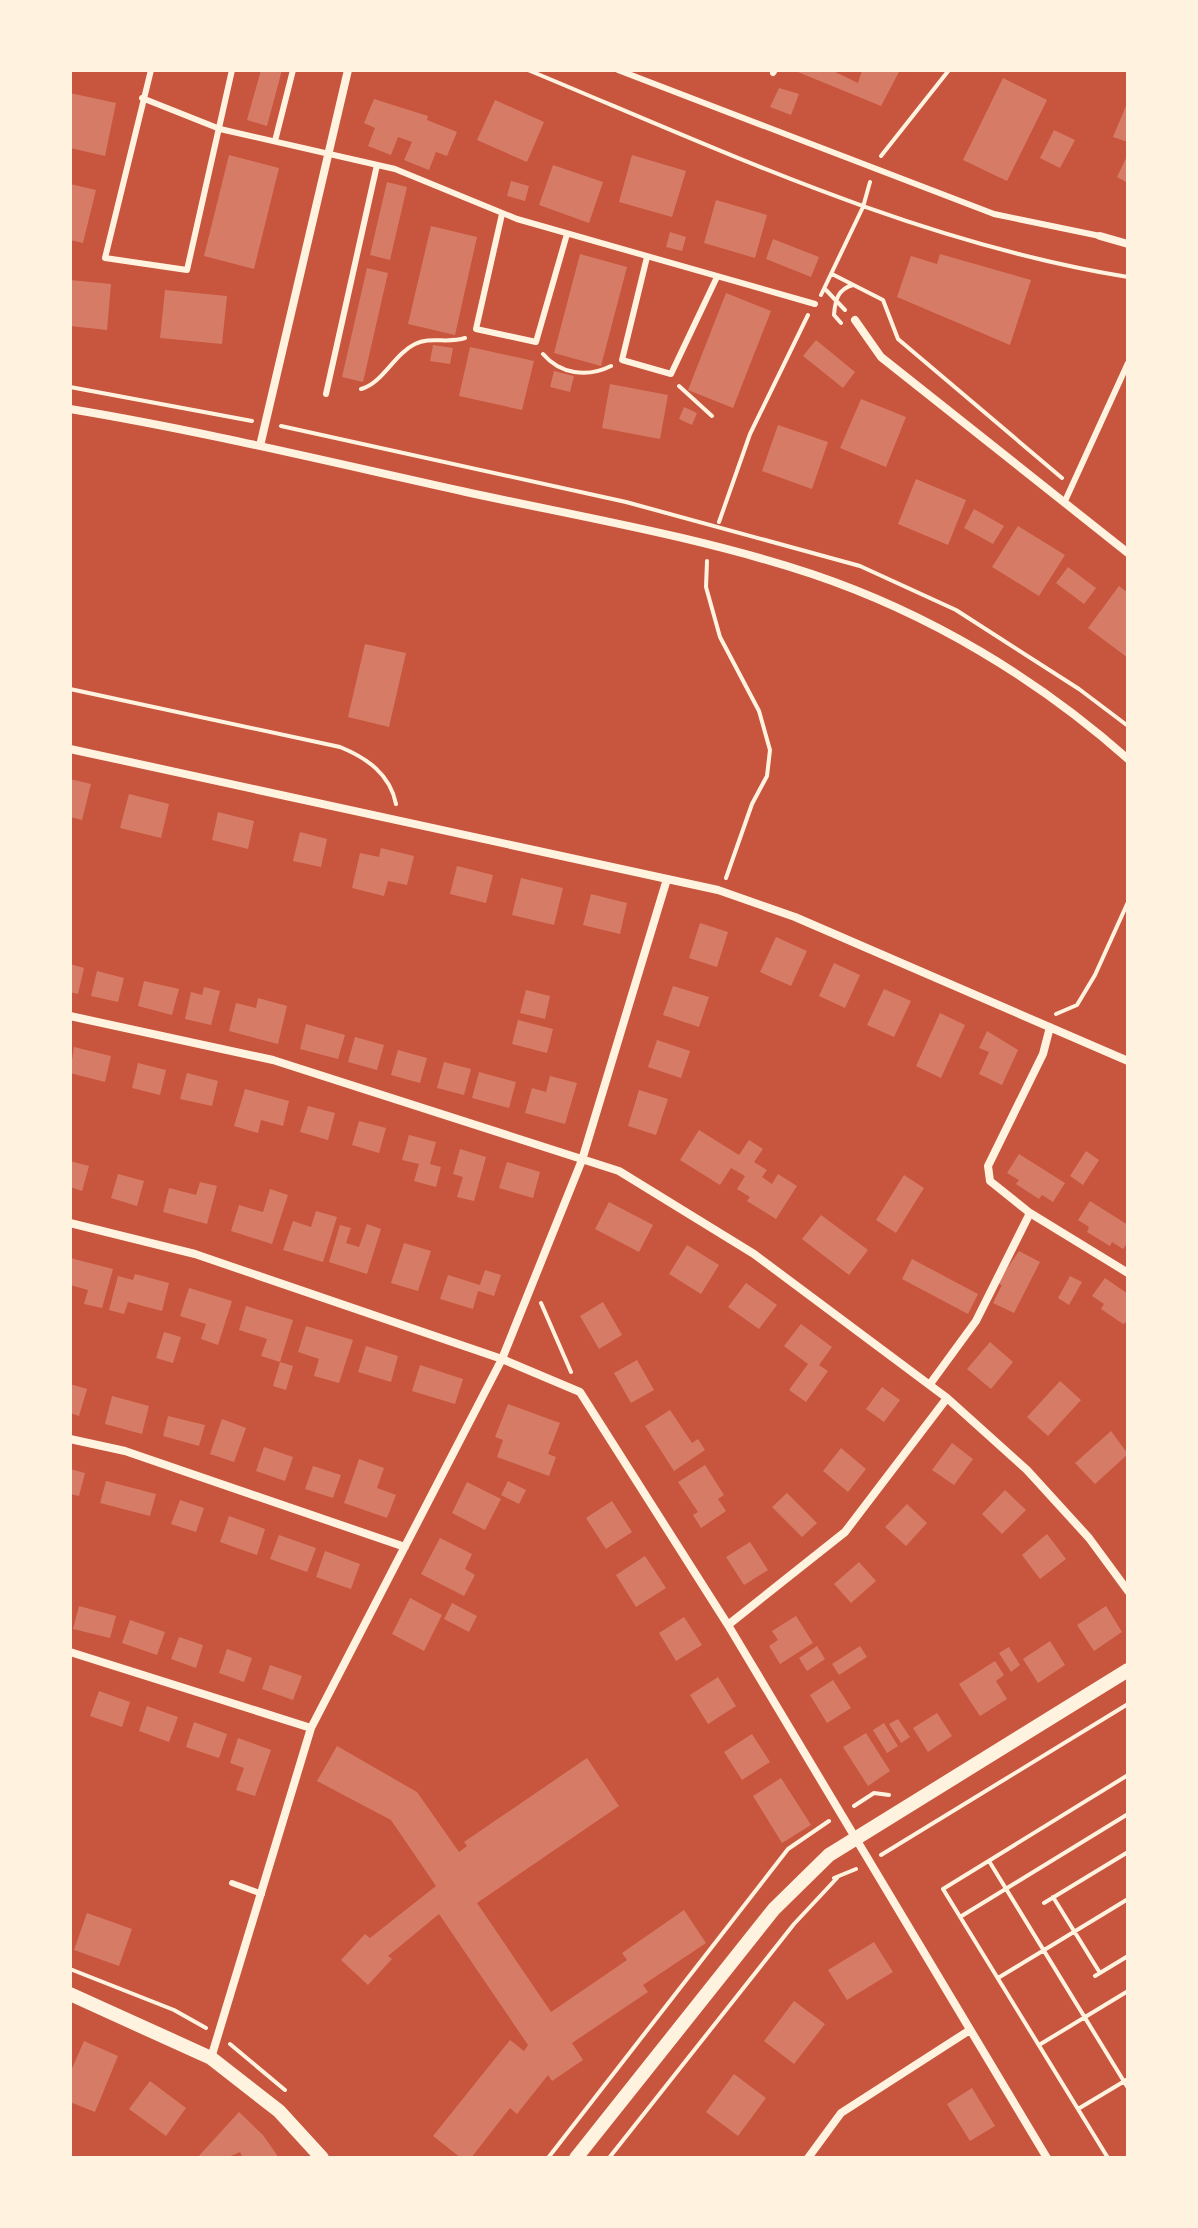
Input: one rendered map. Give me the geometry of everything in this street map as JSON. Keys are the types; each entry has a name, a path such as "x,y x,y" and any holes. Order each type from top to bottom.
{"street":[{"path":"260,446 348,70"},
{"path":"1100,236 1128,244"},
{"path":"855,320 881,357 1128,553"},
{"path":"70,409 260,446 698,542 813,575 887,604 1009,668 1091,726 1128,759"},
{"path":"70,749 718,890 795,917 1128,1061"},
{"path":"211,2058 311,1728 502,1359 582,1160 667,879"},
{"path":"70,1016 273,1060 619,1171 754,1254 947,1398 1027,1470 1089,1538 1128,1591"},
{"path":"1050,1027 1043,1054 988,1166 990,1181 1030,1213 1128,1273"},
{"path":"930,1384 976,1321 1030,1213"},
{"path":"70,1223 195,1254 502,1359 580,1392 728,1625 867,1863 1047,2158"},
{"path":"728,1625 845,1532 947,1398"},
{"path":"70,1439 125,1451 405,1547"},
{"path":"70,1652 311,1728"},
{"path":"576,2158 774,1909 829,1855 1126,1676"},
{"path":"70,1994 211,2058 279,2111 322,2158"},
{"path":"808,2158 841,2113 970,2030"}],"lane":[{"path":"151,70 105,258 187,270 232,70"},
{"path":"275,141 293,70"},
{"path":"618,70 994,214 1100,236"},
{"path":"142,98 220,129 327,151 377,165 502,214 815,304"},
{"path":"326,394 377,165"},
{"path":"502,214 476,329 536,342 567,234"},
{"path":"647,257 622,360 671,374 717,277"},
{"path":"1065,501 1128,363"},
{"path":"232,1883 262,1894"}],"path":[{"path":"528,70 863,207 1048,264 1128,277"},
{"path":"719,522 750,434 825,289 863,207 874,169 949,70"},
{"path":"832,274 883,300 898,339 1070,485"},
{"path":"825,289 855,320"},
{"path":"361,389 371,386 410,346 423,340 451,342 476,329"},
{"path":"536,342 554,366 573,372 589,374 622,360"},
{"path":"671,374 687,396 712,416"},
{"path":"707,561 706,587 720,637 759,711 770,750 767,776 718,890"},
{"path":"70,689 340,747 367,758 382,776 393,791 398,820"},
{"path":"1050,1027 1058,1011 1077,1005 1095,975 1128,902"},
{"path":"532,1283 580,1392"},
{"path":"609,2158 794,1924 841,1874 867,1863 1128,1704"},
{"path":"1108,2158 943,1889 1127,1778"},
{"path":"548,2158 788,1849 874,1793"},
{"path":"960,1917 1128,1814"},
{"path":"1044,1903 1128,1852"},
{"path":"989,1861 1126,2080 1128,2088"},
{"path":"1053,1897 1097,1975 1128,1956"},
{"path":"998,1978 1128,1899"},
{"path":"128,1998 130,1991"},
{"path":"1039,2045 1128,1991"},
{"path":"176,2020 178,2013"},
{"path":"1078,2109 1126,2080"}],"building":[{"path":"261,70 282,70 267,126 247,120"},
{"path":"793,70 831,70 858,83 862,70 900,70 881,106"},
{"path":"1003,78 1047,100 1007,181 963,160"},
{"path":"779,88 799,94 791,115 770,107"},
{"path":"70,93 116,103 105,156 70,148"},
{"path":"374,99 428,116 427,120 457,132 447,156 436,152 429,170 404,160 412,142 398,137 391,155 368,146 375,128 364,123"},
{"path":"495,100 544,122 527,162 477,140"},
{"path":"1128,101 1128,142 1113,137"},
{"path":"1054,130 1075,140 1060,168 1040,158"},
{"path":"1128,154 1128,183 1117,177"},
{"path":"229,155 279,168 254,269 204,256"},
{"path":"632,155 686,171 672,217 619,202"},
{"path":"553,165 603,182 589,223 539,205"},
{"path":"511,181 529,186 525,201 507,196"},
{"path":"387,182 407,187 390,260 370,255"},
{"path":"70,184 96,190 83,243 70,240"},
{"path":"716,200 767,215 755,258 704,243"},
{"path":"431,226 477,237 455,335 408,324"},
{"path":"670,232 686,237 682,251 666,247"},
{"path":"773,239 819,257 811,277 766,259"},
{"path":"580,254 627,267 601,366 554,353"},
{"path":"940,254 1031,280 1010,345 897,297 911,256 937,264"},
{"path":"367,268 388,273 363,382 342,377"},
{"path":"70,280 111,284 107,330 70,326"},
{"path":"165,290 227,296 222,344 160,338"},
{"path":"726,293 771,311 733,408 688,390"},
{"path":"816,340 855,372 843,388 803,356"},
{"path":"433,345 453,348 450,364 430,361"},
{"path":"470,347 534,361 522,410 459,396"},
{"path":"554,371 574,376 570,392 550,387"},
{"path":"610,384 668,395 660,439 602,428"},
{"path":"861,399 906,417 886,467 840,448"},
{"path":"684,407 697,413 692,425 679,419"},
{"path":"778,425 828,442 812,489 762,471"},
{"path":"916,479 966,500 948,545 898,524"},
{"path":"974,509 1004,526 993,544 964,528"},
{"path":"1018,526 1065,555 1039,596 992,567"},
{"path":"1068,567 1096,588 1084,604 1056,583"},
{"path":"1119,586 1128,593 1128,658 1088,628"},
{"path":"365,644 406,653 389,727 348,717"},
{"path":"70,779 91,784 82,820 70,817"},
{"path":"129,794 169,804 161,838 120,828"},
{"path":"218,812 254,821 248,849 212,840"},
{"path":"300,832 327,839 321,867 293,861"},
{"path":"381,848 414,856 407,885 388,881 384,896 352,888 360,853 379,857"},
{"path":"457,866 493,875 486,903 450,894"},
{"path":"521,878 563,888 554,925 512,915"},
{"path":"591,894 627,903 620,934 583,925"},
{"path":"700,923 728,932 717,967 689,958"},
{"path":"776,937 807,951 791,986 760,972"},
{"path":"834,963 860,975 845,1008 819,996"},
{"path":"70,964 84,968 78,994 70,992"},
{"path":"97,971 124,978 118,1002 91,996"},
{"path":"144,981 179,989 172,1015 138,1006"},
{"path":"673,986 709,997 699,1027 663,1015"},
{"path":"204,987 220,991 211,1025 185,1019 191,992 202,995"},
{"path":"884,989 911,1001 894,1037 867,1025"},
{"path":"526,990 550,996 545,1019 520,1013"},
{"path":"258,998 287,1006 278,1044 229,1031 236,1003 256,1008"},
{"path":"940,1013 965,1025 941,1078 916,1066"},
{"path":"518,1020 553,1029 547,1053 512,1044"},
{"path":"306,1024 345,1035 338,1059 300,1049"},
{"path":"987,1031 1018,1050 1002,1085 979,1074 989,1052 979,1048"},
{"path":"355,1037 384,1045 377,1070 348,1062"},
{"path":"657,1040 690,1051 681,1078 648,1067"},
{"path":"74,1047 111,1056 105,1082 70,1073"},
{"path":"398,1050 427,1058 420,1083 391,1075"},
{"path":"444,1062 471,1069 464,1095 437,1088"},
{"path":"138,1063 166,1070 160,1095 132,1088"},
{"path":"479,1072 516,1082 509,1108 472,1098"},
{"path":"187,1073 218,1081 212,1106 180,1099"},
{"path":"550,1076 577,1083 565,1124 525,1113 532,1088 546,1092"},
{"path":"245,1089 289,1101 283,1126 261,1120 258,1133 234,1126"},
{"path":"639,1090 668,1099 656,1135 628,1126"},
{"path":"308,1106 335,1113 328,1140 300,1132"},
{"path":"359,1121 386,1128 379,1153 352,1145"},
{"path":"699,1130 739,1155 749,1140 763,1149 754,1162 767,1170 762,1177 772,1184 778,1174 797,1186 776,1219 747,1201 750,1197 737,1189 745,1176 731,1168 720,1185 680,1160"},
{"path":"409,1135 436,1142 430,1164 441,1167 436,1187 414,1181 419,1164 402,1160"},
{"path":"460,1149 486,1157 474,1201 457,1197 463,1177 453,1174"},
{"path":"1086,1151 1099,1160 1083,1185 1070,1176"},
{"path":"1019,1154 1065,1183 1053,1202 1042,1195 1039,1199 1016,1184 1019,1180 1007,1173"},
{"path":"70,1161 89,1166 82,1191 70,1187"},
{"path":"507,1162 540,1172 533,1198 499,1188"},
{"path":"118,1174 144,1181 137,1206 111,1198"},
{"path":"904,1175 924,1188 896,1233 876,1220"},
{"path":"200,1182 217,1186 207,1224 163,1212 169,1188 196,1195"},
{"path":"270,1189 288,1195 272,1244 231,1231 239,1205 263,1212"},
{"path":"1090,1201 1128,1225 1128,1242 1123,1249 1112,1242 1110,1246 1087,1232 1089,1227 1078,1220"},
{"path":"609,1202 653,1225 639,1252 595,1229"},
{"path":"316,1211 337,1217 323,1262 283,1250 293,1221 311,1227"},
{"path":"821,1215 868,1250 849,1275 802,1239"},
{"path":"367,1224 381,1229 367,1274 329,1262 340,1225 351,1228 346,1243 359,1247"},
{"path":"404,1243 431,1251 418,1291 391,1283"},
{"path":"687,1245 719,1265 701,1294 669,1274"},
{"path":"1019,1251 1040,1262 1014,1313 993,1303 1002,1285 997,1283"},
{"path":"70,1258 113,1269 102,1308 84,1304 88,1290 70,1285"},
{"path":"912,1259 978,1294 968,1314 902,1279"},
{"path":"485,1270 501,1275 494,1296 478,1291 473,1309 440,1299 448,1275 480,1285"},
{"path":"135,1274 169,1283 162,1311 128,1302 124,1314 109,1310 118,1276 133,1280"},
{"path":"1070,1276 1082,1282 1069,1305 1058,1298"},
{"path":"1105,1278 1128,1294 1128,1321 1123,1324 1101,1309 1104,1304 1092,1296"},
{"path":"746,1283 777,1305 759,1329 728,1307"},
{"path":"189,1288 232,1301 218,1345 201,1339 206,1324 180,1316"},
{"path":"603,1302 622,1335 599,1349 580,1316"},
{"path":"246,1306 293,1320 280,1362 261,1356 267,1339 239,1330"},
{"path":"801,1324 832,1347 819,1365 828,1371 806,1402 789,1390 808,1364 784,1346"},
{"path":"306,1326 353,1340 339,1383 314,1376 319,1359 298,1352"},
{"path":"164,1332 181,1337 173,1363 156,1358"},
{"path":"990,1342 1013,1362 991,1389 967,1369"},
{"path":"366,1346 398,1356 391,1382 358,1372"},
{"path":"637,1360 654,1390 631,1403 614,1373"},
{"path":"280,1362 293,1366 286,1390 273,1386"},
{"path":"420,1365 463,1379 455,1404 412,1391"},
{"path":"1060,1381 1081,1400 1048,1436 1027,1417"},
{"path":"70,1384 87,1389 79,1416 70,1413"},
{"path":"882,1387 900,1400 884,1422 866,1409"},
{"path":"112,1396 149,1406 142,1434 105,1424"},
{"path":"508,1404 560,1423 548,1454 556,1457 549,1476 497,1457 503,1440 495,1437"},
{"path":"670,1410 692,1443 698,1439 705,1450 674,1471 645,1426"},
{"path":"168,1416 205,1425 199,1446 163,1436"},
{"path":"222,1419 246,1428 234,1462 210,1454"},
{"path":"1111,1431 1128,1454 1095,1484 1075,1463"},
{"path":"952,1443 973,1459 954,1485 932,1470"},
{"path":"264,1447 293,1457 285,1481 256,1471"},
{"path":"841,1448 866,1469 848,1492 823,1471"},
{"path":"359,1459 384,1468 377,1488 396,1495 387,1518 344,1503"},
{"path":"705,1465 724,1495 718,1499 726,1511 701,1528 693,1515 698,1512 678,1482"},
{"path":"313,1466 341,1475 333,1498 305,1489"},
{"path":"70,1469 85,1473 79,1496 70,1494"},
{"path":"106,1481 156,1494 150,1516 100,1503"},
{"path":"508,1481 526,1490 519,1504 501,1495"},
{"path":"467,1482 501,1499 485,1530 452,1513"},
{"path":"1005,1490 1026,1510 1002,1534 982,1514"},
{"path":"787,1493 817,1523 802,1537 772,1507"},
{"path":"180,1500 204,1508 196,1532 171,1524"},
{"path":"612,1501 632,1532 606,1549 586,1518"},
{"path":"907,1504 927,1523 906,1546 885,1527"},
{"path":"229,1516 265,1529 257,1555 220,1542"},
{"path":"1047,1534 1066,1559 1040,1579 1022,1555"},
{"path":"279,1535 316,1548 307,1572 270,1559"},
{"path":"440,1538 472,1554 465,1569 475,1575 464,1596 421,1574"},
{"path":"750,1542 768,1570 744,1585 726,1557"},
{"path":"325,1551 360,1564 351,1589 316,1577"},
{"path":"645,1556 666,1588 636,1607 616,1575"},
{"path":"859,1562 876,1581 851,1603 834,1584"},
{"path":"410,1598 442,1615 424,1651 392,1634"},
{"path":"452,1603 477,1616 469,1632 444,1619"},
{"path":"79,1606 116,1616 110,1638 73,1629"},
{"path":"1106,1606 1122,1632 1094,1651 1077,1625"},
{"path":"796,1616 813,1643 780,1664 769,1646 778,1640 772,1631"},
{"path":"684,1617 702,1645 676,1661 659,1633"},
{"path":"130,1620 165,1632 157,1655 122,1643"},
{"path":"179,1637 203,1645 196,1668 171,1659"},
{"path":"1050,1641 1065,1665 1038,1683 1023,1659"},
{"path":"817,1646 825,1659 807,1671 799,1658"},
{"path":"860,1646 867,1657 839,1675 832,1664"},
{"path":"1009,1647 1020,1665 1011,1672 999,1653"},
{"path":"227,1649 252,1658 244,1682 219,1673"},
{"path":"995,1661 1004,1675 996,1681 1007,1699 980,1716 959,1684"},
{"path":"270,1665 302,1676 293,1700 262,1689"},
{"path":"718,1677 736,1706 708,1724 690,1695"},
{"path":"833,1680 851,1708 827,1723 810,1695"},
{"path":"99,1691 130,1702 122,1727 90,1716"},
{"path":"147,1706 178,1717 169,1742 139,1731"},
{"path":"937,1713 952,1736 928,1752 913,1728"},
{"path":"898,1719 910,1737 901,1743 889,1724"},
{"path":"194,1722 227,1734 219,1758 186,1747"},
{"path":"884,1723 898,1746 887,1753 873,1730"},
{"path":"866,1733 890,1771 868,1786 843,1747"},
{"path":"752,1734 770,1762 742,1780 724,1752"},
{"path":"238,1738 271,1750 255,1796 236,1790 244,1768 230,1763"},
{"path":"337,1746 417,1792 459,1852 467,1846 464,1842 587,1758 619,1806 477,1903 551,2012 627,1960 622,1953 684,1910 706,1943 643,1985 648,1992 572,2043 583,2060 552,2081 548,2075 517,2114 510,2108 471,2158 461,2158 433,2136 510,2040 524,2051 528,2045 439,1914 388,1956 392,1959 368,1985 341,1960 365,1934 370,1938 436,1886 391,1820 317,1781"},
{"path":"781,1778 811,1825 782,1843 753,1796"},
{"path":"87,1913 132,1929 119,1966 74,1950"},
{"path":"874,1942 893,1972 847,2000 828,1970"},
{"path":"794,2001 825,2024 794,2064 764,2041"},
{"path":"84,2041 118,2056 95,2112 70,2102 70,2073"},
{"path":"734,2074 766,2098 738,2136 706,2112"},
{"path":"150,2081 186,2108 166,2136 129,2109"},
{"path":"972,2088 995,2126 970,2141 947,2104"},
{"path":"239,2112 263,2135 279,2158 243,2158 240,2152 226,2158 197,2158"}]}
